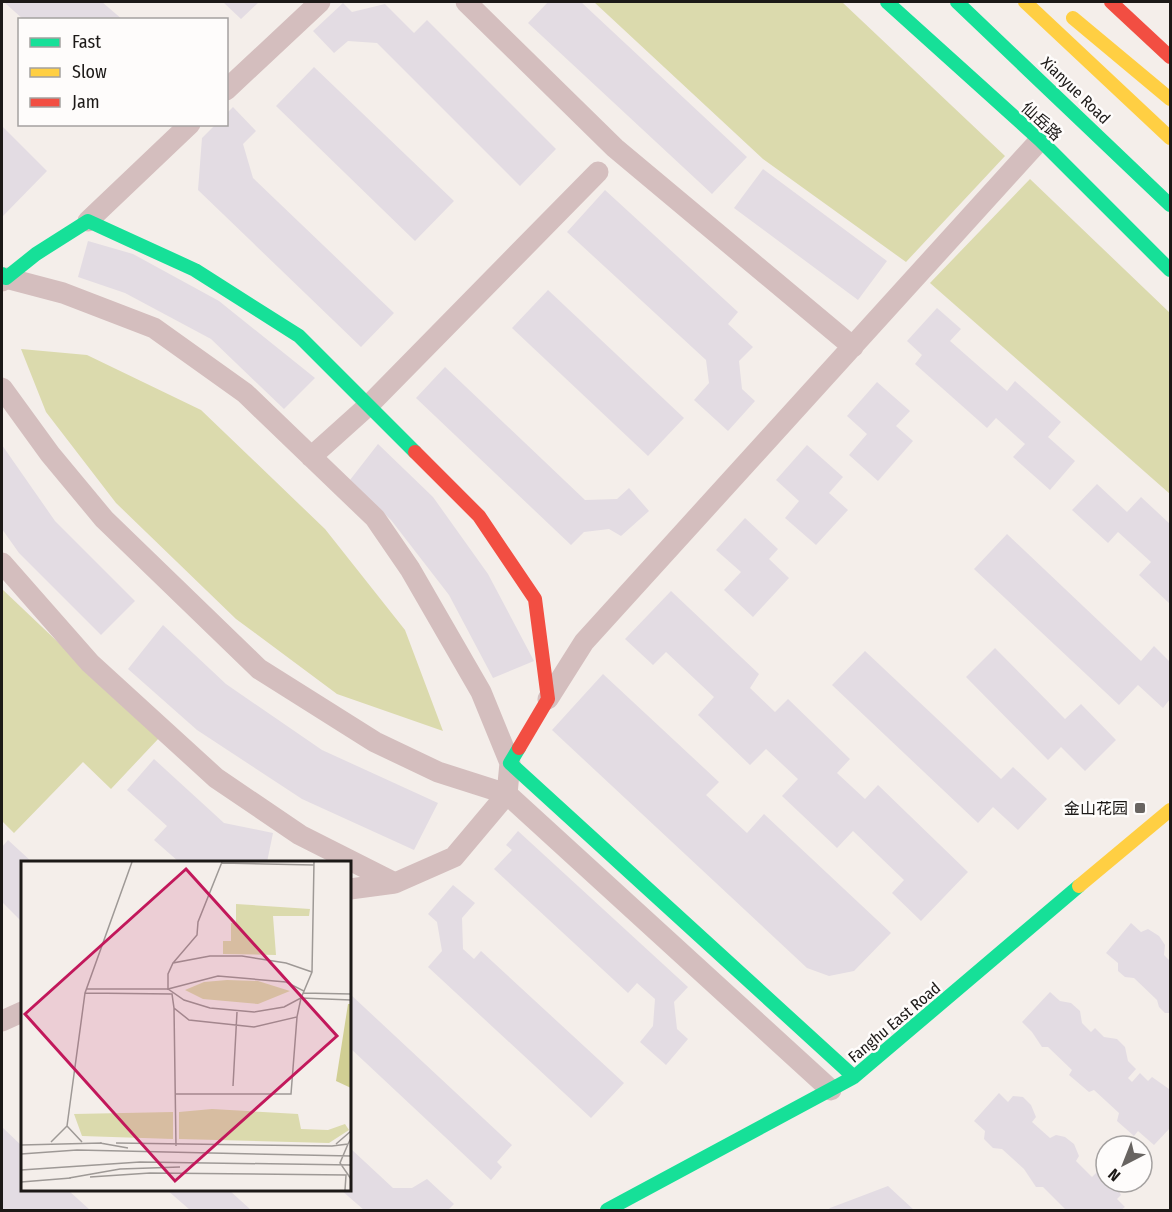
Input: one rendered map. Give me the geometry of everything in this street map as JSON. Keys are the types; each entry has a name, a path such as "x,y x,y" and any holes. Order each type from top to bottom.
{"main road":[{"name":"仙岳路","path":"886,2 1040,140 1170,270"},
{"name":"Xianyue Road","path":"957,2 1051,88 1170,205"},
{"name":"Xianyue Road","path":"1025,2 1170,138"},
{"path":"1112,2 1170,57"},
{"path":"1062,9 1170,99"},
{"path":"1051,88 1164,219"},
{"path":"3,278 88,220 195,270 299,336 370,404 479,516 535,599 548,699 510,763 854,1077"},
{"name":"Fanghu East Road","path":"607,1210 854,1077 1170,810"}],"street":[{"path":"228,88 320,2"},
{"path":"466,2 615,148 853,347"},
{"path":"88,220 188,126"},
{"path":"548,699 584,642 1040,140"},
{"path":"311,457 370,404 598,172"},
{"path":"3,278 63,293 154,327 245,393 375,518 410,569 464,658 481,692 510,763 507,794 454,857 394,883 351,889"},
{"path":"2,388 50,454 104,519 259,669 375,742 438,772 507,794 831,1090"},
{"path":"2,563 90,663 159,729 216,778 300,835 351,861"},
{"path":"351,861 394,883"},
{"path":"2,1021 21,1012"}],"green space":[{"path":"594,2 842,2 1005,156 906,262 763,159"},
{"path":"1030,179 1170,313 1170,494 930,283"},
{"path":"21,349 87,355 201,410 325,529 405,630 443,731 337,694 236,619 116,503 46,412"},
{"path":"2,589 159,738 111,789 83,762 14,833 2,821"}],"building":[{"path":"4,2 102,2 121,18 22,18"},
{"path":"223,2 259,2 241,19"},
{"path":"548,2 581,2 747,157 712,194 528,23"},
{"path":"343,3 352,12 385,4 414,33 427,20 556,149 520,186 377,43 348,41 334,53 313,31"},
{"path":"314,67 454,201 415,241 276,106"},
{"path":"233,107 256,131 243,144 253,178 394,313 361,347 198,190 202,138 214,126 228,126 228,112"},
{"path":"2,126 47,171 3,216 2,214"},
{"path":"763,169 887,261 858,300 734,208"},
{"path":"605,190 738,312 728,324 753,347 739,361 742,389 755,401 728,431 694,400 709,383 706,360 567,232"},
{"path":"88,241 133,254 219,301 315,378 284,409 211,339 125,293 78,277"},
{"path":"548,290 684,418 648,456 512,328"},
{"path":"937,308 961,329 950,341 1007,391 1015,381 1061,422 1048,437 1075,461 1050,490 1013,457 1025,444 996,418 987,428 915,364 922,355 907,341"},
{"path":"445,367 585,500 617,499 629,488 649,511 621,536 609,529 584,532 571,545 416,398"},
{"path":"877,382 910,411 896,426 913,441 878,481 849,455 867,434 847,416"},
{"path":"378,444 433,497 488,574 534,661 493,678 449,595 391,520 350,480"},
{"path":"2,445 55,521 135,601 101,635 19,553 2,529"},
{"path":"807,445 843,477 829,493 848,510 816,545 785,518 799,501 776,480"},
{"path":"1097,484 1127,512 1141,497 1170,524 1170,604 1139,575 1151,562 1118,532 1108,543 1072,510"},
{"path":"745,518 778,549 769,559 789,578 753,617 724,590 741,572 716,550"},
{"path":"1007,534 1141,661 1154,646 1170,662 1170,699 1163,708 1138,685 1119,705 974,569"},
{"path":"671,591 759,674 750,688 775,712 788,699 850,759 837,773 865,799 878,785 968,872 921,921 892,893 904,880 853,831 837,848 782,796 798,779 766,749 750,765 698,715 714,697 666,652 653,665 625,639"},
{"path":"163,625 226,684 322,750 438,803 414,850 302,799 197,730 128,669"},
{"path":"995,648 1065,719 1081,704 1116,740 1085,771 1061,747 1048,760 966,677"},
{"path":"865,651 1001,779 1013,767 1047,799 1018,830 993,807 978,823 832,685"},
{"path":"603,674 719,782 706,795 747,833 764,814 891,933 854,971 829,976 807,968 552,730"},
{"path":"154,759 224,823 273,833 267,861 178,861 154,840 167,826 127,790"},
{"path":"518,831 688,987 674,1002 677,1029 688,1039 666,1065 640,1042 653,1026 655,999 637,983 628,993 494,869 512,850 506,845"},
{"path":"8,840 31,861 21,861 21,921 2,902 2,847"},
{"path":"453,885 475,903 462,918 463,949 474,959 481,951 624,1083 591,1118 428,967 442,951 437,922 428,914"},
{"path":"1131,923 1141,932 1148,929 1159,936 1165,945 1164,955 1170,961 1170,1013 1165,1013 1159,1007 1157,1000 1134,978 1125,977 1118,971 1118,963 1106,953"},
{"path":"1050,992 1060,1001 1071,1003 1080,1011 1082,1023 1091,1032 1095,1028 1104,1037 1117,1039 1125,1047 1128,1061 1136,1069 1128,1078 1132,1082 1140,1073 1148,1081 1152,1077 1169,1089 1170,1128 1154,1145 1154,1134 1141,1134 1138,1131 1132,1134 1117,1121 1119,1113 1094,1090 1089,1092 1069,1075 1072,1070 1048,1047 1042,1047 1022,1022"},
{"path":"351,995 512,1145 497,1162 502,1167 491,1180 351,1049"},
{"path":"999,1093 1008,1102 1013,1096 1023,1097 1031,1105 1036,1117 1032,1122 1050,1138 1056,1135 1065,1137 1074,1144 1079,1156 1076,1161 1092,1177 1094,1175 1094,1194 1120,1194 1117,1199 1125,1207 1121,1210 1066,1210 1043,1187 1036,1187 1024,1169 1002,1149 993,1148 984,1139 985,1131 974,1121"},
{"path":"2,1127 21,1145 21,1191 69,1191 90,1210 2,1210"},
{"path":"351,1149 393,1188 412,1188 427,1179 454,1204 448,1210 364,1210 342,1191 351,1191"},
{"path":"888,1186 914,1210 828,1210 830,1208"},
{"path":"168,1191 230,1191 251,1210 190,1210"}],"traffic: fast":[{"path":"887,2 1040,140 1170,270"},
{"path":"957,2 1170,205"},
{"path":"2,274 6,278 36,254 88,221 195,270 299,336 415,452"},
{"path":"519,748 510,763 854,1077"},
{"path":"607,1210 854,1077 1079,886"}],"traffic: slow":[{"path":"1025,2 1170,138"},
{"path":"1073,18 1170,99"},
{"path":"1079,886 1170,810"}],"traffic: jam":[{"path":"1111,2 1170,57"},
{"path":"415,452 479,516 535,599 548,699 519,748"}],"place":[{"name":"金山花园","path":"1140,808"}]}
